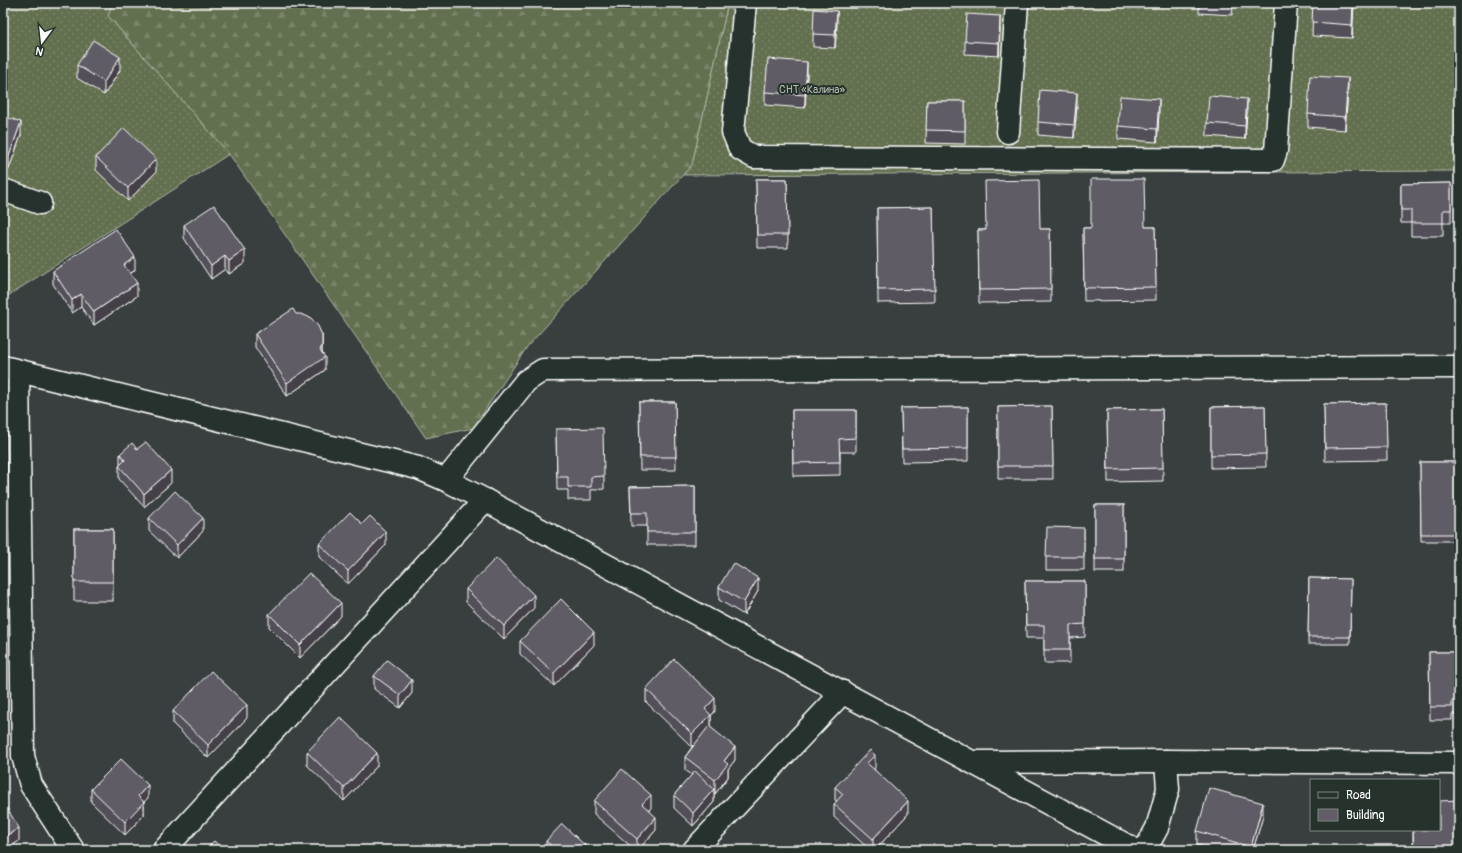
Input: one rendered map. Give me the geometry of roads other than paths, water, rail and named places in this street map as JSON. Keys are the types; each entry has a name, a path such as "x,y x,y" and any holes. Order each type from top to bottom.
{"street":[{"path":"744,3 733,132 740,149 754,156 1273,160 1276,151 1286,3"},
{"path":"1008,132 1017,3"},
{"path":"3,190 40,203"},
{"path":"446,480 526,381 543,370 1459,367"},
{"path":"73,850 30,785 23,756 11,369 418,468 446,480 485,500 1135,850"},
{"path":"164,850 485,500"},
{"path":"694,850 843,692"},
{"path":"971,762 1166,761 1459,763"},
{"path":"1145,850 1157,828 1168,789 1166,761"}],"park label":[{"name":"СНТ «Калина»","path":"812,89"}]}
